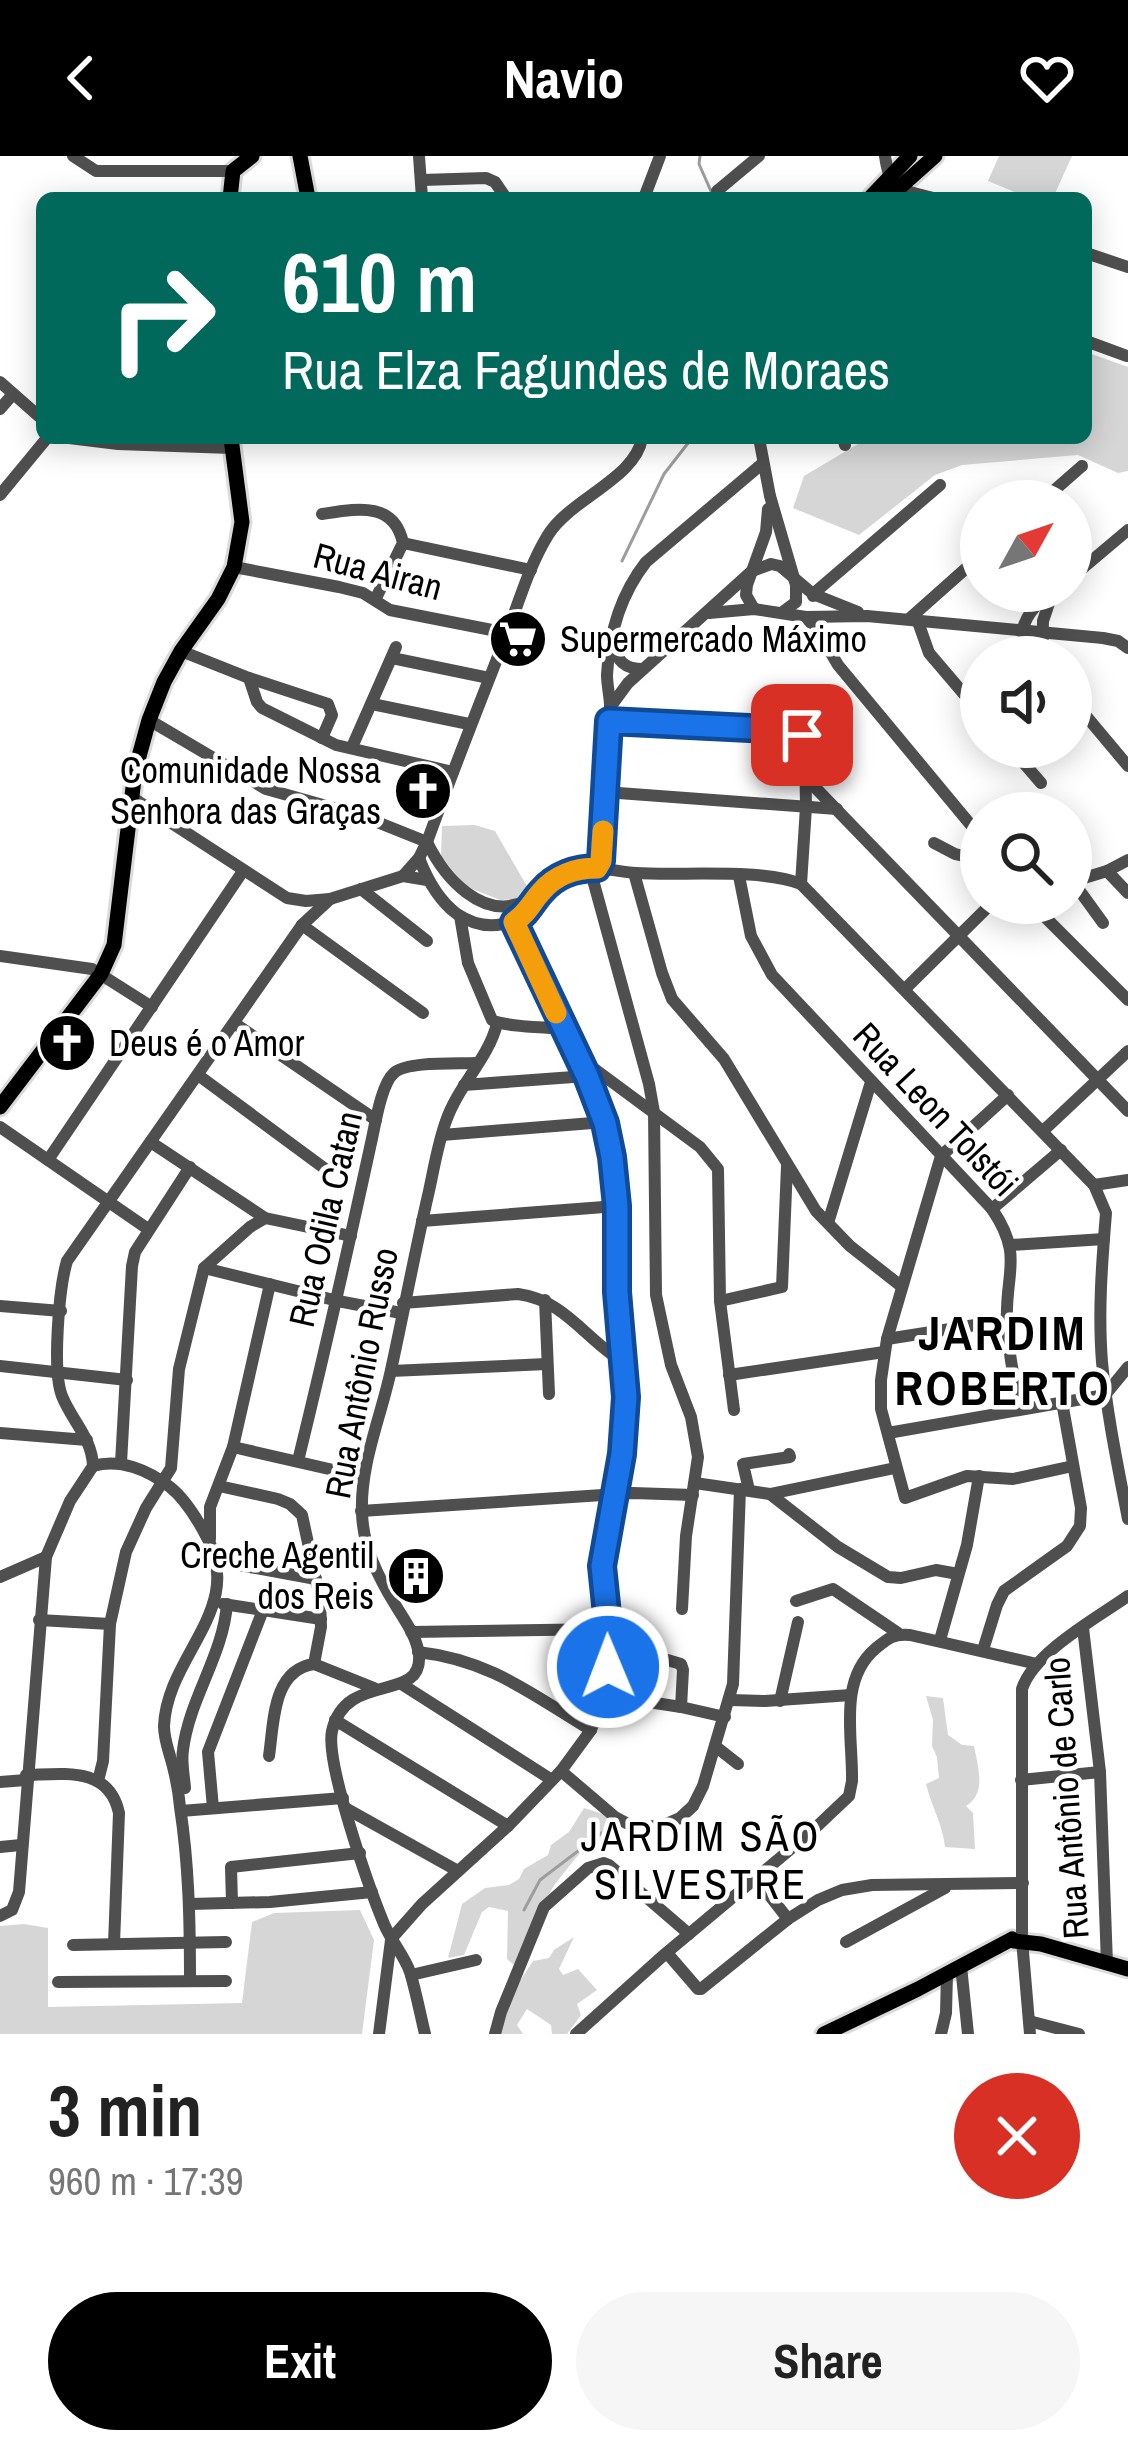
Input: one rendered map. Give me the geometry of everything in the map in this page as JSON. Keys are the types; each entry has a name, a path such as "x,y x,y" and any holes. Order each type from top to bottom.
{"main road":[{"path":"231,192 233,171 252,156"},
{"path":"300,156 307,192"},
{"path":"888,180 935,156"},
{"path":"0,1107 101,974 114,945 135,772 148,720 181,651 221,599 234,567 242,522 231,444"},
{"path":"824,2034 1012,1939 1128,1969"}],"street":[{"path":"73,156 96,171 143,163 206,163 233,171"},
{"path":"418,156 422,192"},
{"path":"646,192 660,156"},
{"path":"717,191 759,156"},
{"path":"422,180 486,178 502,192"},
{"path":"888,180 918,192"},
{"path":"1092,255 1128,267"},
{"path":"1092,342 1126,356"},
{"path":"0,382 36,414"},
{"path":"0,409 13,394"},
{"path":"0,495 42,444"},
{"path":"403,876 427,842 469,724 549,532 624,468 641,444"},
{"path":"760,444 796,585 796,602 784,611"},
{"path":"682,1609 698,1457 656,1295 654,1112 593,880 601,861 611,643 625,593 646,562 763,463"},
{"path":"1066,480 1082,466"},
{"path":"812,594 940,485"},
{"path":"754,609 746,595 766,532 770,496"},
{"path":"322,514 376,511 394,522 404,543"},
{"path":"1092,560 1128,530"},
{"path":"404,543 531,570"},
{"path":"375,600 404,543"},
{"path":"610,713 619,693 752,571 780,566 812,594 867,616"},
{"name":"Rua Airan","path":"234,567 339,587 363,593 391,610 507,633"},
{"path":"913,619 960,575"},
{"path":"812,594 813,617 838,665 960,813"},
{"path":"709,613 754,609 813,617 913,619 1125,641"},
{"path":"1022,631 1029,612"},
{"path":"1042,636 1045,612"},
{"path":"913,619 929,653 960,689"},
{"path":"1022,631 1025,636"},
{"path":"611,643 623,665 645,669"},
{"path":"181,651 328,704 332,715 322,738"},
{"path":"352,747 394,652 488,678"},
{"path":"249,678 262,708 322,738 453,772"},
{"path":"372,704 469,724"},
{"path":"610,713 797,731 805,740 801,884"},
{"path":"148,720 266,789 362,816 427,842 456,886 486,902 510,906 571,871 597,868 782,878 801,884 1094,1185 1106,1213 1100,1309 1106,1395 1128,1519"},
{"path":"1092,723 1128,766"},
{"path":"1028,768 1040,783"},
{"path":"805,777 1128,1111"},
{"path":"605,792 837,808"},
{"path":"133,798 287,898 330,899 403,876 428,880"},
{"path":"934,843 960,855"},
{"path":"419,858 428,880 460,916 497,926 514,922 533,907 539,893"},
{"path":"1092,876 1128,860"},
{"path":"48,1160 243,871"},
{"path":"1107,872 1128,893"},
{"path":"634,873 672,999 724,1059 816,1211 850,1246 902,1286"},
{"name":"Rua Leon Tolstói","path":"739,876 752,936 772,975 992,1209 1011,1245 1006,1321 1019,1408"},
{"path":"361,890 427,941"},
{"path":"287,898 300,928 423,1013"},
{"path":"93,1466 87,1440 64,1399 57,1371 61,1292 68,1261 300,928 330,899"},
{"path":"380,2034 392,1939 556,1775 591,1730 604,1694 609,1636 602,1566 626,1397 612,1157 587,1076 510,906"},
{"path":"1092,908 1103,923"},
{"path":"460,916 468,963 496,1024 563,1029"},
{"path":"905,989 970,924"},
{"path":"1052,924 1128,1000"},
{"path":"0,956 82,967 152,1007"},
{"path":"515,1024 556,1012"},
{"path":"234,1024 376,1120"},
{"name":"Rua Antônio Russo","path":"418,1652 372,1563 364,1535 364,1477 392,1371 442,1135 496,1024"},
{"path":"1042,1131 1128,1051"},
{"path":"577,1056 700,1147 718,1168 720,1301 734,1410"},
{"name":"Rua Odila Catan","path":"298,1461 386,1087 396,1070 407,1067 476,1063"},
{"path":"198,1075 324,1168"},
{"path":"464,1085 587,1076"},
{"path":"828,1223 872,1082"},
{"path":"1008,1095 941,1156 886,1345 880,1399 902,1494 907,1498 967,1476 1012,1480 1073,1466"},
{"path":"442,1135 605,1123"},
{"path":"0,1127 148,1229"},
{"path":"152,1143 266,1218 351,1235"},
{"path":"992,1209 1061,1150"},
{"path":"720,1301 782,1287 787,1164"},
{"path":"121,1463 135,1252 190,1167"},
{"path":"1094,1185 1128,1180"},
{"path":"422,1220 617,1206"},
{"path":"98,1781 110,1624 126,1552 173,1458 179,1369 204,1268 266,1218"},
{"path":"1011,1245 1104,1239"},
{"path":"204,1268 338,1301 402,1308 518,1294 545,1300 623,1362"},
{"path":"210,1540 210,1507 233,1447 270,1285"},
{"path":"545,1300 549,1394"},
{"path":"0,1306 61,1311"},
{"path":"729,1375 1006,1321"},
{"path":"392,1371 548,1364"},
{"path":"0,1366 127,1380"},
{"path":"888,1436 1106,1395 1128,1366"},
{"path":"983,1650 1004,1592 1067,1546 1078,1532 1081,1508 1063,1402"},
{"path":"0,1433 87,1440"},
{"path":"233,1447 364,1477"},
{"path":"403,1684 630,1825 644,1828 680,1818 703,1786 730,1700 743,1464 789,1454"},
{"path":"0,1916 17,1903 46,1557 70,1502 93,1466 121,1463 164,1482 180,1495 210,1540 217,1562 219,1648 175,1752"},
{"path":"362,1511 694,1489 770,1494 895,1468"},
{"path":"940,1640 969,1535 979,1476"},
{"path":"219,1486 278,1499 297,1509 304,1522 321,1619 314,1664"},
{"path":"770,1494 838,1547 888,1577 936,1570 958,1574"},
{"path":"0,1577 46,1557"},
{"path":"217,1562 316,1579"},
{"path":"796,1600 833,1589 898,1633 1036,1664"},
{"path":"1079,2034 1030,2027 1022,1940 1022,1689 1036,1664 1128,1596"},
{"path":"221,1604 321,1619"},
{"path":"190,1981 184,1811 175,1752 164,1728 172,1690 221,1604"},
{"path":"213,1808 208,1752 263,1610"},
{"path":"39,1620 110,1624"},
{"path":"779,1701 798,1622"},
{"name":"Rua Antônio de Carlo","path":"1083,1628 1100,1772 1107,1964"},
{"path":"411,1632 609,1636 681,1664 681,1706"},
{"path":"576,2034 850,1793 851,1696 856,1672 898,1633"},
{"path":"425,2034 411,1975 372,1892 345,1803 331,1750 335,1720 355,1697 403,1684 416,1671 418,1652 487,1667 591,1730"},
{"path":"269,1756 283,1684 294,1670 314,1664 375,1689"},
{"path":"604,1694 725,1718"},
{"path":"730,1700 851,1696"},
{"path":"335,1720 508,1826"},
{"path":"715,1747 738,1764"},
{"path":"1021,1780 1100,1772"},
{"path":"0,1782 74,1775 98,1781 112,1792 119,1813 114,1944"},
{"path":"184,1811 345,1803 458,1871"},
{"path":"0,1847 21,1845"},
{"path":"232,1903 231,1867 360,1853"},
{"path":"495,2034 544,1907 588,1868 609,1864 689,1934"},
{"path":"756,1878 788,1919"},
{"path":"667,1953 701,1989 788,1919 830,1894 854,1887 1023,1883"},
{"path":"846,1942 949,1886"},
{"path":"190,1904 372,1892"},
{"path":"73,1945 226,1942"},
{"path":"411,1975 476,1960"},
{"path":"940,2034 947,1974"},
{"path":"947,1974 967,2015 968,2034"},
{"path":"58,1982 226,1982"},
{"path":"946,2008 967,2015"}],"shaded area":[{"path":"999,156 1072,156 1056,192 1015,192 988,181"},
{"path":"1092,354 1128,367 1128,471 1118,473 1078,455 962,465 935,475 859,535 793,508 804,476 858,444 1092,444"},
{"path":"475,825 495,831 528,888 516,899 500,900 465,886 441,856 442,826"},
{"path":"926,1696 943,1698 948,1735 962,1745 974,1746 979,1787 966,1806 973,1813 975,1849 945,1847 926,1784 939,1778"},
{"path":"584,1808 603,1814 622,1833 603,1847 583,1849 534,1919 514,1965 507,1959 508,1911 489,1907 482,1912 464,1955 448,1958 462,1904 485,1888 519,1879 524,1869 548,1855 551,1845 569,1832"},
{"path":"360,1910 374,1940 362,2034 0,2034 0,1926 48,1928 48,2007 242,2003 252,1922 274,1913"},
{"path":"574,1937 559,1969 563,1975 578,1969 597,1990 577,2004 581,2015 567,2034 552,2034 551,2025 527,2009 517,2025 523,2034 500,2034 514,1990 533,1961 549,1958"}],"waterway":[{"path":"700,156 711,192"},
{"path":"622,561 664,474 687,444"},
{"path":"524,1910 540,1880 607,1829"}],"slow traffic":[{"path":"556,1013 514,922 554,880 571,871 597,868 603,831"}],"place":[{"name":"Supermercado Máximo","path":"518,639"},
{"name":"Comunidade Nossa Senhora das Graças","path":"423,791"},
{"name":"Deus é o Amor","path":"67,1043"},
{"name":"Creche Agentil dos Reis","path":"416,1576"}],"district":[{"name":"JARDIM ROBERTO","path":"1003,1360"},
{"name":"JARDIM SÃO SILVESTRE","path":"701,1860"}],"route":[{"path":"608,1667 603,1547 622,1454 626,1397 612,1157 587,1076 514,922 554,880 571,871 597,868 601,861 609,721 789,730 802,735"}]}
